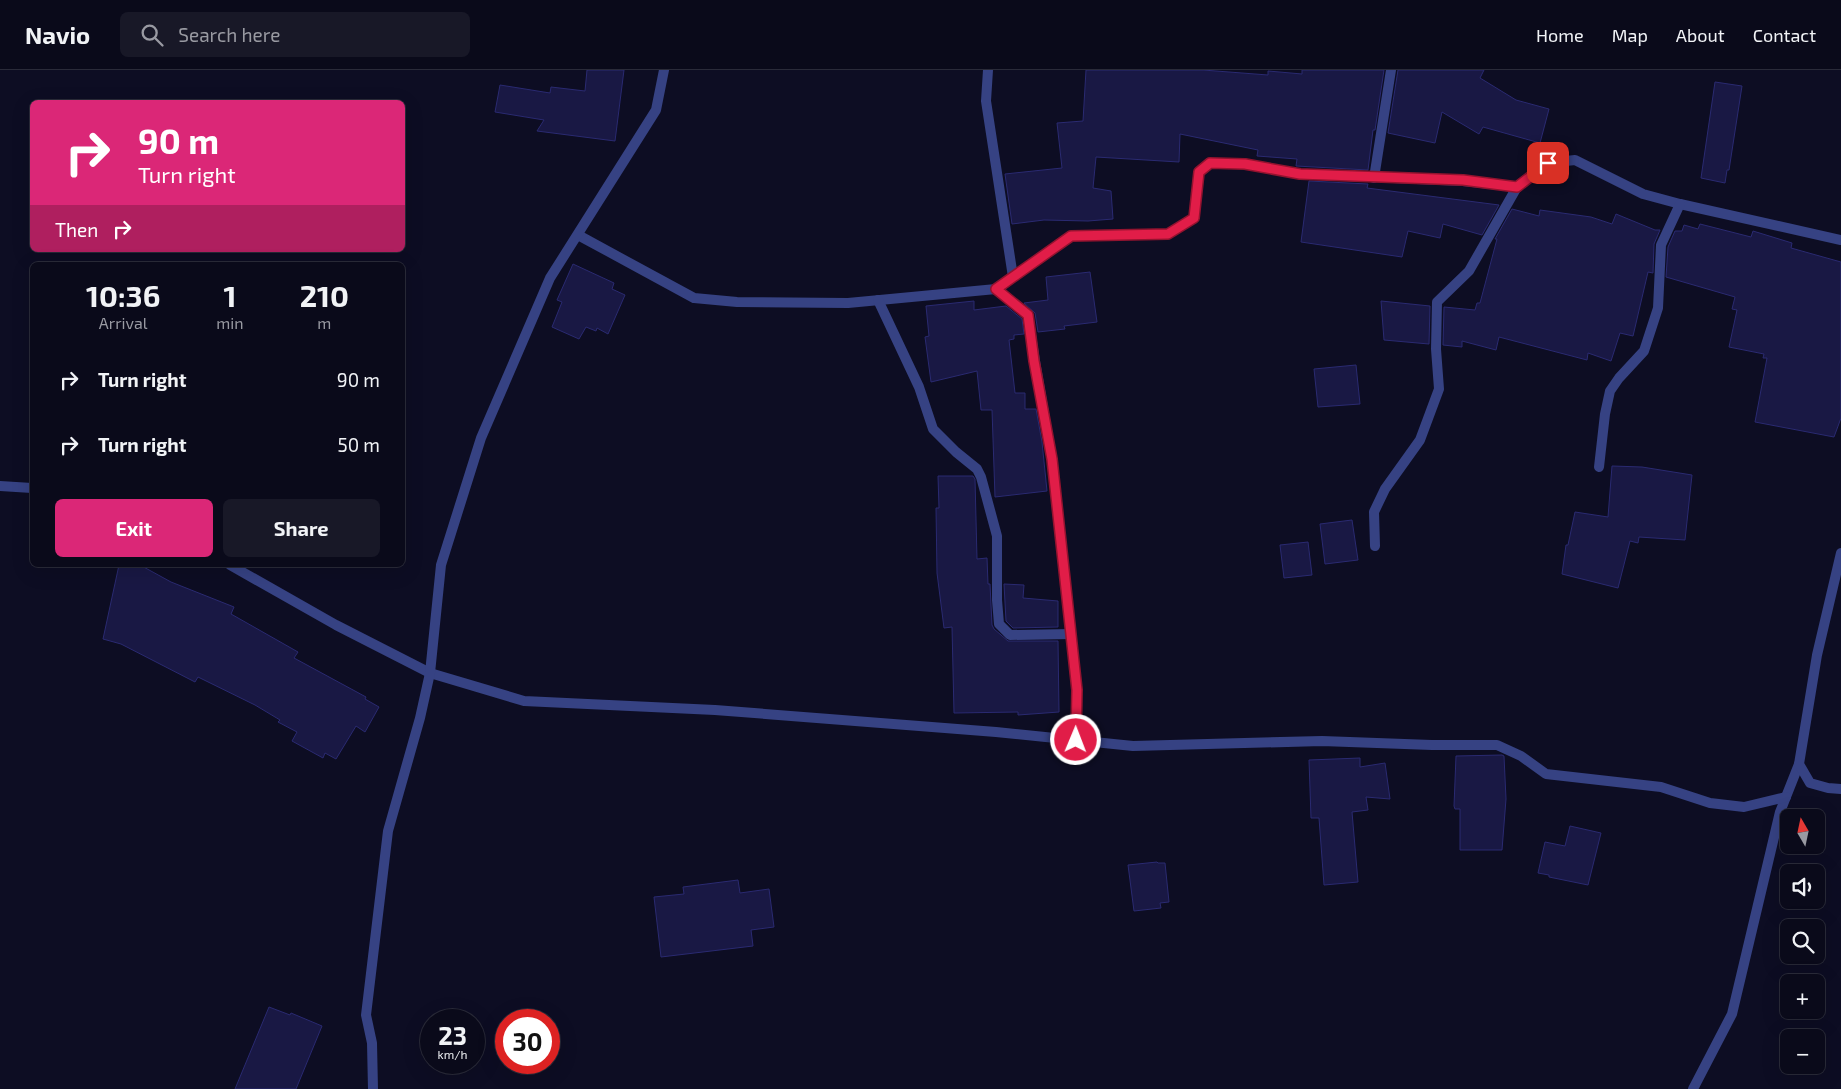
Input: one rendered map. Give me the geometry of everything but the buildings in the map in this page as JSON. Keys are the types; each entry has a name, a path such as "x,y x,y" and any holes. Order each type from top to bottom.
{"street":[{"path":"372,1089 372,1043 366,1015 388,832 420,718 430,673 441,565 481,438 550,278 656,110 664,70"},
{"path":"988,70 986,101 1013,277"},
{"path":"1374,178 1391,70"},
{"path":"1375,546 1374,512 1385,489 1420,440 1439,389 1436,349 1437,302 1469,271 1517,187 1548,163 1575,160 1642,194 1841,240"},
{"path":"578,235 694,298 755,302 848,303 996,289 1071,236 1168,234 1194,218 1199,172 1210,163 1245,164 1300,174 1463,180 1517,187"},
{"path":"1599,466 1605,414 1610,391 1619,378 1644,351 1658,308 1661,244 1680,204"},
{"path":"996,289 1028,315 1034,361 1052,459 1077,690 1076,740"},
{"path":"878,300 919,387 933,429 956,452 977,469 981,477 997,536 999,624 1010,634 1071,634"},
{"path":"0,486 30,488"},
{"path":"1693,1089 1732,1014 1780,812 1799,764 1817,655 1841,553"},
{"path":"234,567 336,624 430,673 524,701 715,710 996,732 1133,746 1322,741 1497,745 1520,756 1546,774 1661,787 1710,803 1744,807 1786,797"},
{"path":"1799,764 1810,783 1841,789"}],"route":[{"path":"1076,740 1077,690 1052,459 1034,361 1028,315 996,289 1071,236 1168,234 1194,218 1199,172 1210,163 1245,164 1300,174 1463,180 1517,187 1548,163"}]}
